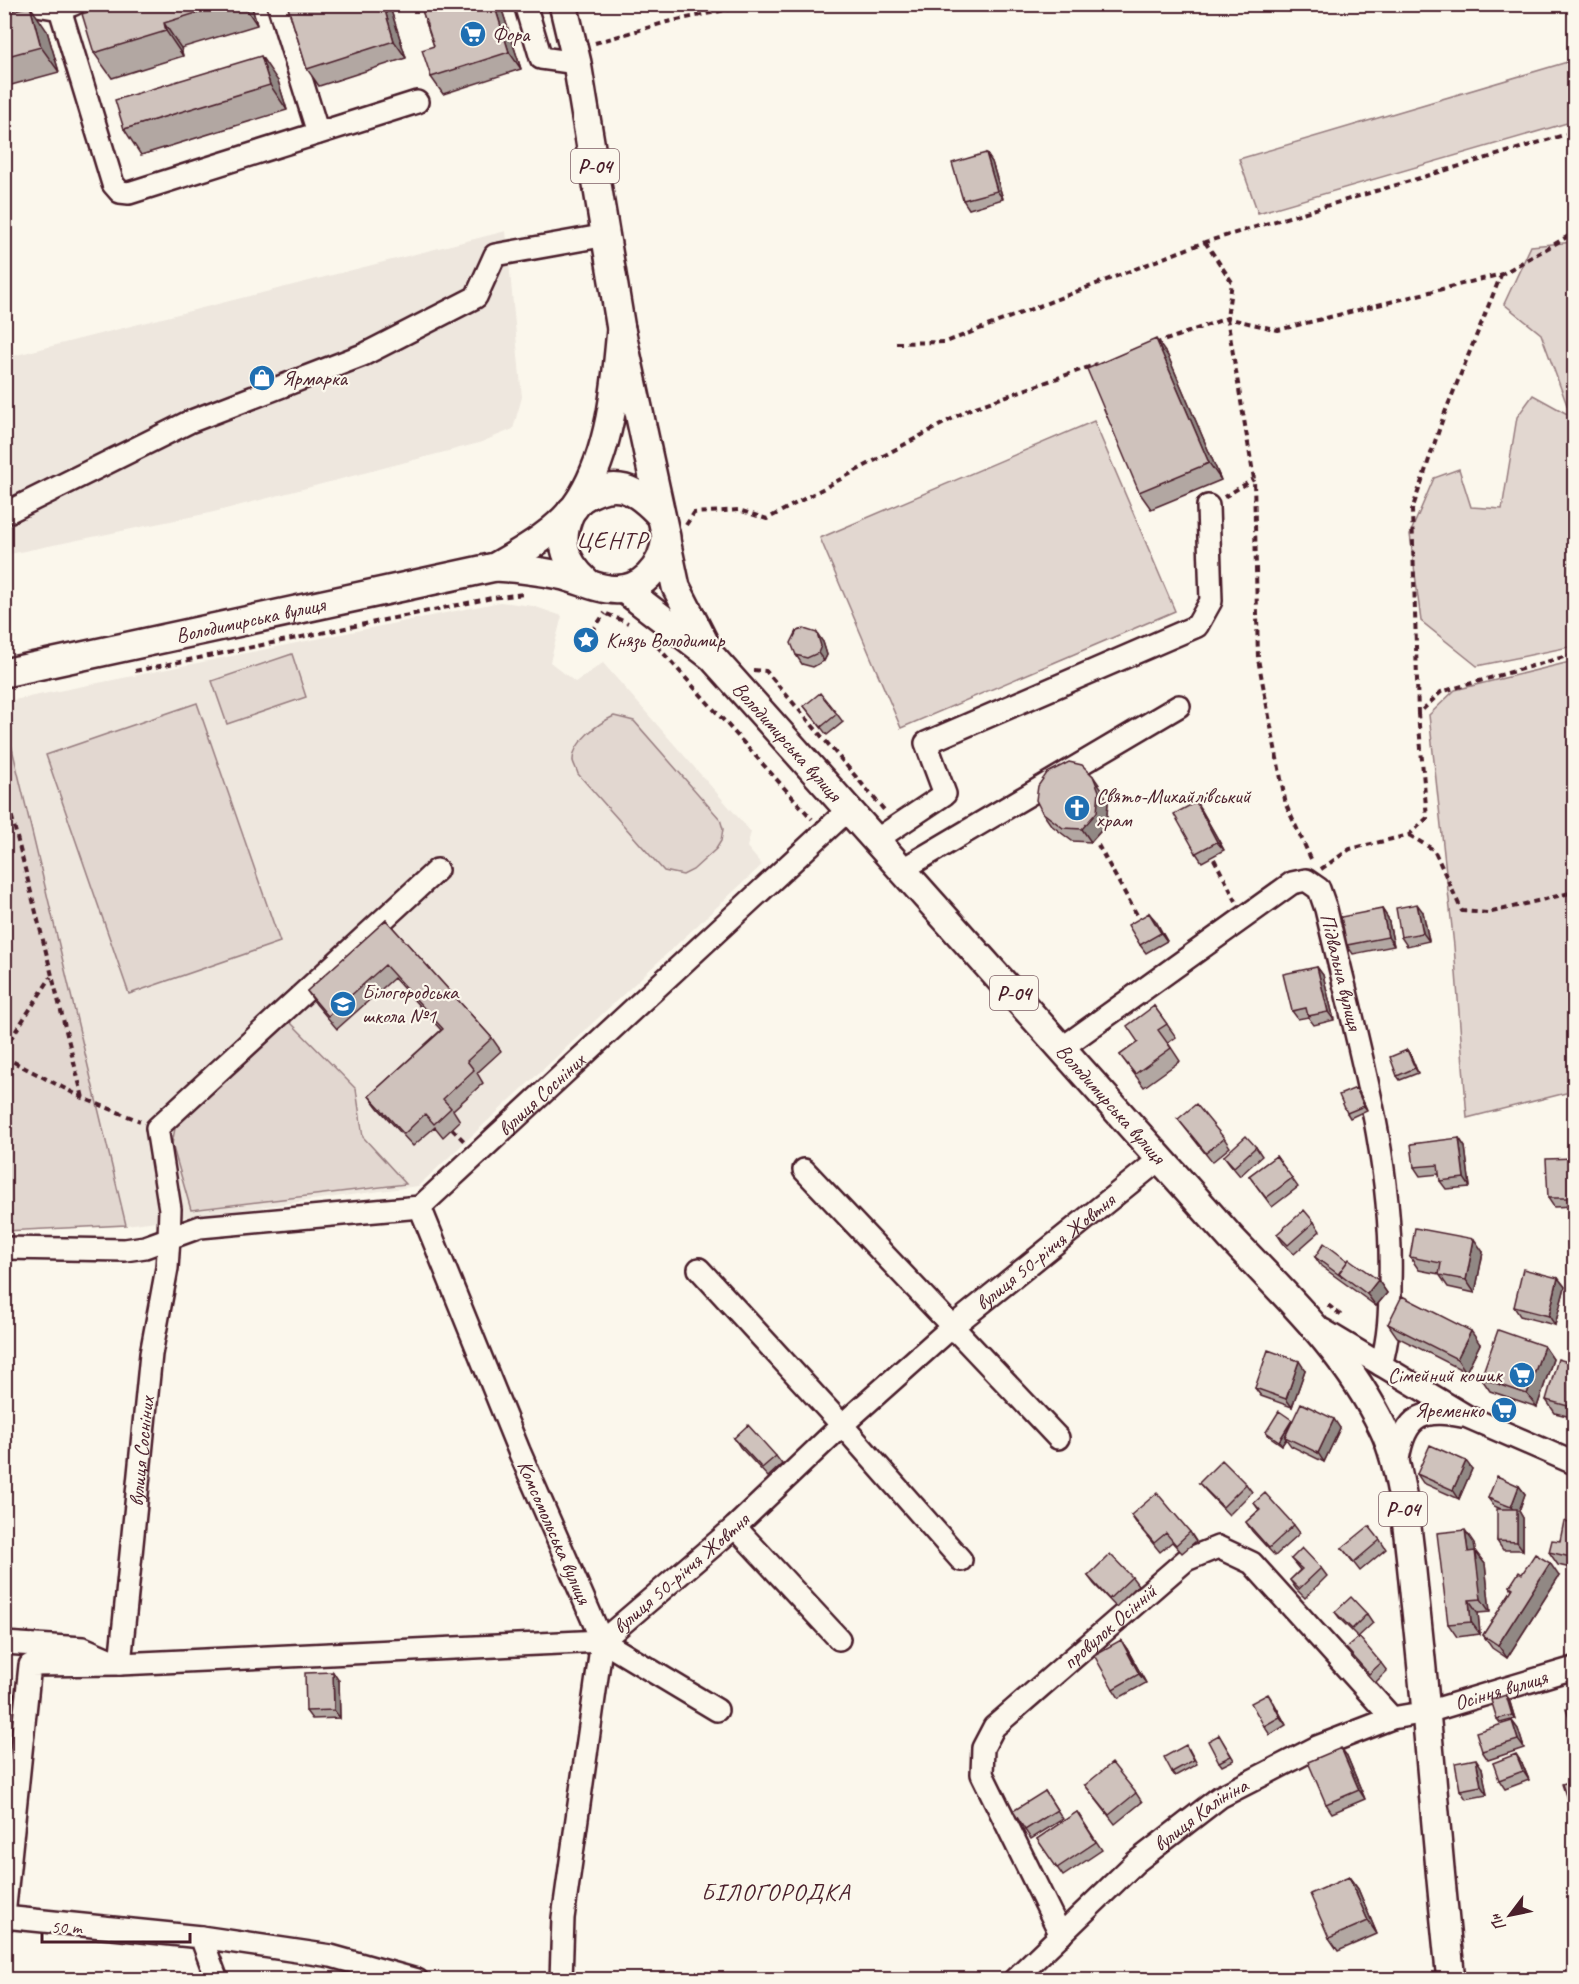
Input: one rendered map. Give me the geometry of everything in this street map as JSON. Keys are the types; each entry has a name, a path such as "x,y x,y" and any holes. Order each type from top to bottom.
{"main road":[{"name":"Р-04","path":"567,7 621,329 670,528"},
{"name":"Р-04","path":"621,329 616,387 605,436 597,463 562,540 565,555 573,570 586,581 609,590 624,589"},
{"path":"495,567 538,540 595,490 610,487 627,488 640,495 670,528 658,565 637,585 624,589"},
{"name":"Володимирська вулиця","path":"670,528 676,587 712,657"},
{"path":"495,567 532,570 586,581"},
{"name":"Володимирська вулиця","path":"4,673 495,567"},
{"name":"Володимирська вулиця","path":"624,589 712,657 849,809 887,833 903,869 1231,1238 1317,1327"},
{"name":"Р-04","path":"1317,1327 1358,1380 1385,1431 1396,1472 1407,1529 1427,1712 1451,1980"}],"street":[{"path":"4,7 14,4"},
{"path":"31,4 67,7 112,184 120,192 129,193 417,102"},
{"path":"279,4 318,133"},
{"path":"525,4 541,58 575,56"},
{"path":"4,514 189,422 363,355 476,297 495,255 607,235"},
{"path":"887,833 945,794 926,743 1197,626 1211,601 1208,506"},
{"path":"903,869 1179,706"},
{"name":"вулиця Сосніних","path":"420,1207 849,809"},
{"path":"157,1128 436,870"},
{"path":"1062,1048 1292,883 1311,876"},
{"name":"Підвальна вулиця","path":"1311,876 1319,889 1326,909 1373,1117 1392,1234 1390,1315 1381,1365"},
{"name":"вулиця Сосніних","path":"120,1664 150,1354 167,1268 170,1209 157,1128"},
{"name":"вулиця 50-річчя Жовтня","path":"4,1643 83,1648 120,1664 602,1641 735,1527 842,1425 952,1327 1161,1158"},
{"path":"804,1170 1058,1438"},
{"path":"4,1248 125,1250 200,1227 420,1207"},
{"name":"Комсомольська вулиця","path":"420,1207 519,1451 602,1641"},
{"path":"699,1269 842,1425 961,1560"},
{"name":"Володимирська вулиця","path":"1317,1327 1468,1417 1575,1463"},
{"path":"1396,1472 1400,1441 1408,1424 1423,1414 1450,1413 1468,1417"},
{"path":"735,1527 839,1639"},
{"name":"провулок Осінній","path":"1061,1935 982,1774 983,1748 994,1727 1186,1560 1218,1547 1252,1563 1392,1718"},
{"path":"561,1980 563,1918 602,1641 717,1710"},
{"path":"120,1664 30,1665 4,1917 201,1937 331,1956 417,1980"},
{"name":"Осіння вулиця","path":"1427,1712 1575,1668"},
{"name":"вулиця Калініна","path":"1014,1980 1136,1862 1220,1797 1317,1747 1392,1718 1427,1712"},
{"path":"201,1937 217,1980"}],"path":[{"path":"575,56 667,22 755,4"},
{"path":"897,343 946,342 1205,242 1575,132"},
{"path":"1144,348 1227,318 1278,330 1502,274 1575,233"},
{"path":"1205,242 1232,282 1227,318 1254,479 1258,659 1286,805 1311,876 1350,849 1408,835 1427,818 1418,714 1412,510 1444,415 1502,274"},
{"path":"670,528 694,513 739,510 767,519 970,409 1102,363"},
{"path":"1208,506 1254,479"},
{"path":"132,671 492,598 530,595"},
{"path":"597,610 634,627"},
{"path":"586,640 605,613"},
{"path":"651,641 823,832"},
{"path":"1418,714 1441,692 1575,654"},
{"path":"747,670 766,671 887,833"},
{"path":"4,786 83,1098"},
{"path":"1408,835 1434,850 1462,911 1488,913 1575,892"},
{"path":"1098,845 1145,927"},
{"path":"1214,859 1245,918"},
{"path":"4,1050 52,976"},
{"path":"4,1057 83,1098 157,1128"},
{"path":"1322,1300 1349,1321"}],"shaded area":[{"path":"1574,60 1574,121 1258,213 1239,159"},
{"name":"Ярмарка","path":"506,231 522,397 513,429 479,443 214,512 5,555 5,358"},
{"path":"1574,242 1574,646 1477,666 1421,621 1410,534 1434,478 1459,469 1471,507 1502,509 1517,417 1533,395 1571,416 1541,334 1504,304 1531,246"},
{"path":"1094,421 1175,611 901,728 820,538"},
{"name":"Білогородська школа №1","path":"500,602 533,606 562,616 550,662 575,682 603,663 751,832 747,847 762,865 418,1186 126,1225 5,719 4,702"},
{"path":"292,654 306,697 227,724 212,681"},
{"path":"1574,661 1574,1091 1467,1118 1454,946 1429,715 1455,690"},
{"path":"197,703 280,942 129,994 46,755"},
{"path":"614,716 634,721 720,819 723,829 721,841 716,849 693,870 683,875 664,871 578,774 573,761 577,747 594,728"},
{"path":"5,719 126,1225 5,1231"},
{"path":"290,1022 356,1089 363,1137 406,1184 191,1210 172,1144 176,1123"}],"building":[{"path":"112,4 225,4 164,23 166,31 94,53 82,14"},
{"path":"287,4 383,4 394,41 307,69"},
{"name":"Фора","path":"420,4 494,4 509,52 431,77 422,50 434,46"},
{"path":"30,6 41,47 4,57 4,13"},
{"path":"261,56 270,85 124,129 115,100"},
{"path":"986,153 997,191 963,200 952,163"},
{"path":"1156,339 1209,463 1139,492 1087,369"},
{"path":"804,629 817,633 821,646 818,653 807,658 796,655 791,643 797,631"},
{"path":"820,693 837,714 821,727 804,706"},
{"name":"Свято-Михайлівський храм","path":"1069,762 1082,765 1093,776 1099,791 1097,812 1082,829 1063,828 1042,812 1036,800 1038,786 1047,773"},
{"path":"1196,802 1217,842 1196,853 1174,814"},
{"path":"1417,904 1423,933 1401,937 1396,908"},
{"path":"1382,909 1388,937 1347,945 1341,917"},
{"path":"1149,913 1161,933 1140,945 1128,925"},
{"path":"386,920 492,1038 467,1061 474,1070 443,1099 451,1108 434,1124 425,1114 404,1134 369,1096 443,1029 385,965 328,1016 307,991"},
{"path":"1317,967 1328,1012 1308,1016 1306,1008 1292,1011 1283,974"},
{"path":"1154,1006 1167,1024 1158,1030 1171,1048 1135,1074 1120,1055 1138,1042 1127,1026"},
{"path":"1407,1050 1415,1068 1397,1076 1390,1057"},
{"path":"1356,1088 1364,1106 1347,1113 1339,1095"},
{"path":"1196,1104 1224,1138 1206,1153 1178,1119"},
{"path":"1246,1136 1256,1147 1234,1167 1224,1156"},
{"path":"1459,1138 1464,1178 1440,1181 1438,1165 1414,1167 1411,1144"},
{"path":"1276,1156 1292,1178 1266,1198 1249,1176"},
{"path":"1575,1158 1575,1198 1548,1198 1546,1159"},
{"path":"1304,1210 1314,1222 1288,1245 1277,1234"},
{"path":"1415,1228 1474,1239 1466,1280 1439,1275 1441,1263 1410,1257"},
{"path":"1324,1243 1348,1261 1339,1273 1342,1277 1315,1257"},
{"path":"1349,1259 1378,1280 1367,1294 1339,1273"},
{"path":"1523,1269 1558,1278 1549,1316 1514,1307"},
{"path":"1402,1296 1471,1331 1457,1359 1388,1324"},
{"path":"1498,1330 1544,1346 1527,1394 1481,1378"},
{"path":"1268,1350 1299,1361 1286,1399 1255,1388"},
{"path":"1558,1359 1575,1364 1575,1408 1546,1400"},
{"path":"1301,1403 1334,1419 1318,1453 1285,1437"},
{"path":"1279,1411 1292,1420 1279,1441 1266,1432"},
{"path":"748,1425 776,1456 762,1468 734,1438"},
{"path":"1430,1445 1466,1461 1453,1490 1417,1474"},
{"path":"1222,1460 1246,1484 1223,1507 1199,1483"},
{"path":"1497,1476 1519,1486 1511,1507 1488,1498"},
{"path":"1157,1493 1190,1532 1176,1545 1166,1533 1154,1543 1131,1515"},
{"path":"1265,1493 1294,1525 1269,1548 1246,1522 1260,1510 1254,1503"},
{"path":"1497,1509 1517,1509 1517,1542 1497,1541"},
{"path":"1564,1521 1575,1524 1575,1558 1549,1552 1552,1540 1560,1541"},
{"path":"1369,1526 1380,1540 1354,1562 1342,1548"},
{"path":"1465,1530 1468,1552 1475,1551 1481,1599 1469,1600 1471,1622 1448,1624 1437,1533"},
{"path":"1302,1548 1321,1568 1299,1589 1290,1580 1302,1569 1291,1559"},
{"path":"1110,1554 1132,1577 1109,1599 1088,1576"},
{"path":"1535,1554 1550,1563 1498,1645 1483,1635 1513,1588 1510,1586 1519,1572 1522,1574"},
{"path":"1351,1597 1367,1614 1352,1629 1335,1612"},
{"path":"1359,1637 1381,1663 1369,1674 1346,1648"},
{"path":"1121,1640 1139,1674 1113,1689 1094,1655"},
{"path":"333,1672 334,1710 306,1711 305,1673"},
{"path":"1268,1694 1280,1717 1264,1726 1251,1703"},
{"path":"1506,1695 1512,1715 1497,1719 1491,1700"},
{"path":"1575,1706 1575,1735 1566,1709"},
{"path":"1512,1721 1518,1740 1482,1751 1476,1732"},
{"path":"1219,1735 1231,1756 1219,1762 1208,1741"},
{"path":"1186,1745 1194,1760 1172,1772 1164,1757"},
{"path":"1341,1748 1359,1790 1326,1804 1308,1762"},
{"path":"1516,1754 1523,1771 1499,1780 1493,1763"},
{"path":"1476,1759 1481,1786 1460,1790 1455,1763"},
{"path":"1112,1763 1136,1793 1109,1815 1085,1785"},
{"path":"1575,1780 1575,1800 1568,1802 1562,1784"},
{"path":"1045,1791 1057,1810 1025,1830 1013,1811"},
{"path":"1077,1812 1096,1842 1057,1868 1037,1839"},
{"path":"1349,1877 1368,1921 1329,1938 1310,1894"}],"place":[{"name":"Фора","path":"473,34"},
{"name":"Ярмарка","path":"262,378"},
{"name":"Князь Володимир","path":"586,640"},
{"name":"Свято-Михайлівський храм","path":"1077,808"},
{"name":"Білогородська школа №1","path":"343,1004"},
{"name":"Сімейний кошик","path":"1522,1375"},
{"name":"Яременко","path":"1504,1410"}],"district":[{"name":"ЦЕНТР","path":"612,540"},
{"name":"БІЛОГОРОДКА","path":"776,1892"}]}
